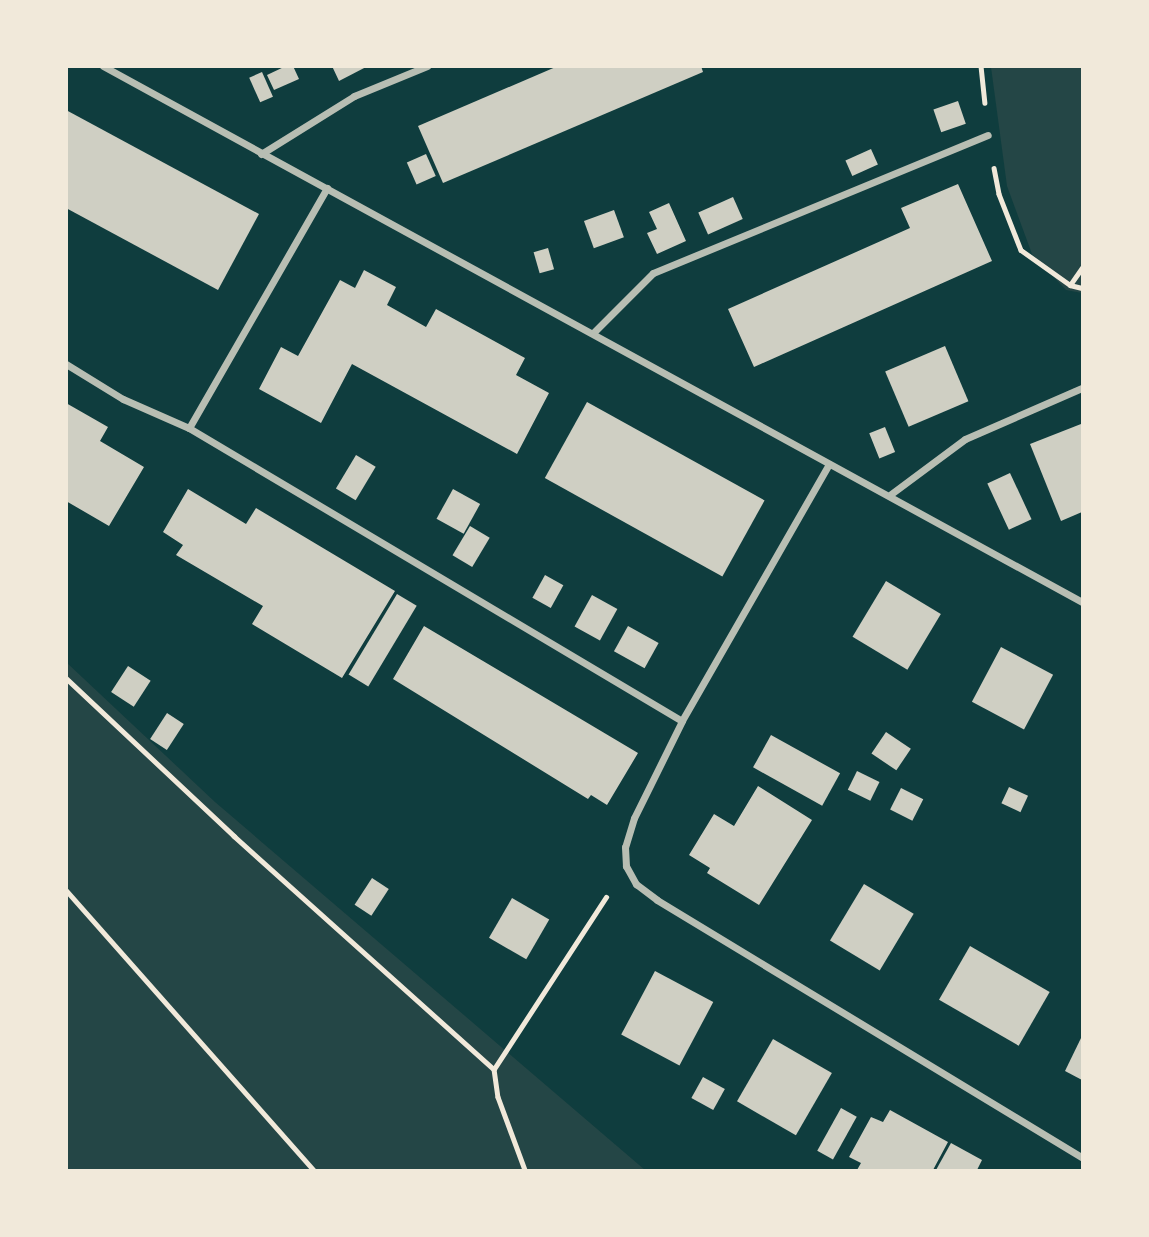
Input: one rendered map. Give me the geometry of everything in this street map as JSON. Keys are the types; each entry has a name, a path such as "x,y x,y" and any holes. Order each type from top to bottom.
{"street":[{"path":"103,66 261,154 594,332 829,464 891,494 1083,602"},
{"path":"261,154 354,96 427,66"},
{"path":"594,332 653,273 988,135"},
{"path":"190,428 327,188"},
{"path":"66,364 123,399 190,428 682,721"},
{"path":"891,494 965,439 1083,388"},
{"path":"829,464 682,721 634,818 625,847 626,866 636,884 657,900 1083,1157"}],"path":[{"path":"981,66 988,135 999,194 1021,250 1070,285 1083,288"},
{"path":"1070,285 1083,268"},
{"path":"66,678 234,836 494,1069 498,1097 525,1171"},
{"path":"494,1069 626,866"},
{"path":"66,890 314,1171"}],"shaded area":[{"path":"991,67 1082,67 1082,293 1066,290 1032,254 1007,186"},
{"path":"66,662 215,802 645,1170 67,1170"}],"building":[{"path":"286,66 293,66 299,79 274,90 267,75"},
{"path":"332,66 368,66 339,81"},
{"path":"558,66 701,66 703,72 443,183 418,126"},
{"path":"262,72 273,97 260,102 249,78"},
{"path":"958,101 966,124 941,132 933,109"},
{"path":"66,110 259,214 218,290 66,208"},
{"path":"871,149 878,165 852,176 845,160"},
{"path":"426,154 436,176 417,184 407,163"},
{"path":"958,184 992,261 754,367 728,309 910,228 901,208"},
{"path":"733,197 743,219 708,234 698,212"},
{"path":"669,203 686,241 657,254 647,233 657,229 649,212"},
{"path":"614,210 624,237 594,248 584,221"},
{"path":"548,248 554,269 540,273 534,252"},
{"path":"364,270 396,287 387,305 426,327 436,309 525,358 516,375 549,393 517,454 352,364 321,423 259,389 281,347 298,356 340,280 355,288"},
{"path":"945,346 968,401 909,427 885,371"},
{"path":"587,402 765,500 722,577 545,478"},
{"path":"66,403 108,427 100,441 144,467 109,526 66,501"},
{"path":"1081,424 1082,512 1061,521 1030,444"},
{"path":"885,427 895,452 879,458 869,433"},
{"path":"356,455 376,467 356,500 336,488"},
{"path":"1010,473 1032,519 1009,530 987,484"},
{"path":"188,489 246,524 256,508 395,591 342,678 252,624 263,606 176,555 183,545 163,532"},
{"path":"453,489 480,504 464,534 437,519"},
{"path":"470,526 490,538 472,567 452,555"},
{"path":"545,575 563,585 551,608 532,598"},
{"path":"886,581 941,614 907,670 853,637"},
{"path":"397,594 417,606 368,686 349,675"},
{"path":"592,595 617,609 600,641 575,626"},
{"path":"424,626 638,753 607,805 591,795 588,799 393,679"},
{"path":"628,626 659,643 645,668 614,651"},
{"path":"1001,647 1053,675 1024,729 972,702"},
{"path":"128,666 151,681 134,707 111,692"},
{"path":"167,713 184,724 167,750 150,739"},
{"path":"886,732 911,749 896,770 871,754"},
{"path":"771,735 840,773 822,806 753,767"},
{"path":"857,771 879,782 870,801 848,790"},
{"path":"758,786 812,820 759,905 707,873 710,868 689,855 714,814 734,826"},
{"path":"1009,787 1028,796 1020,812 1001,803"},
{"path":"901,788 923,799 912,821 890,809"},
{"path":"372,878 389,889 371,916 355,905"},
{"path":"864,884 914,914 880,970 830,941"},
{"path":"512,898 549,920 526,959 489,938"},
{"path":"970,946 1050,992 1019,1046 939,1000"},
{"path":"655,971 713,1002 679,1066 621,1035"},
{"path":"1082,1036 1082,1080 1065,1071"},
{"path":"773,1039 832,1073 796,1135 737,1101"},
{"path":"703,1077 725,1089 713,1110 691,1098"},
{"path":"841,1108 857,1117 833,1160 817,1151"},
{"path":"890,1110 948,1142 933,1170 857,1170 861,1163 849,1157 871,1117 883,1122"},
{"path":"951,1143 982,1160 977,1170 936,1170"}]}
